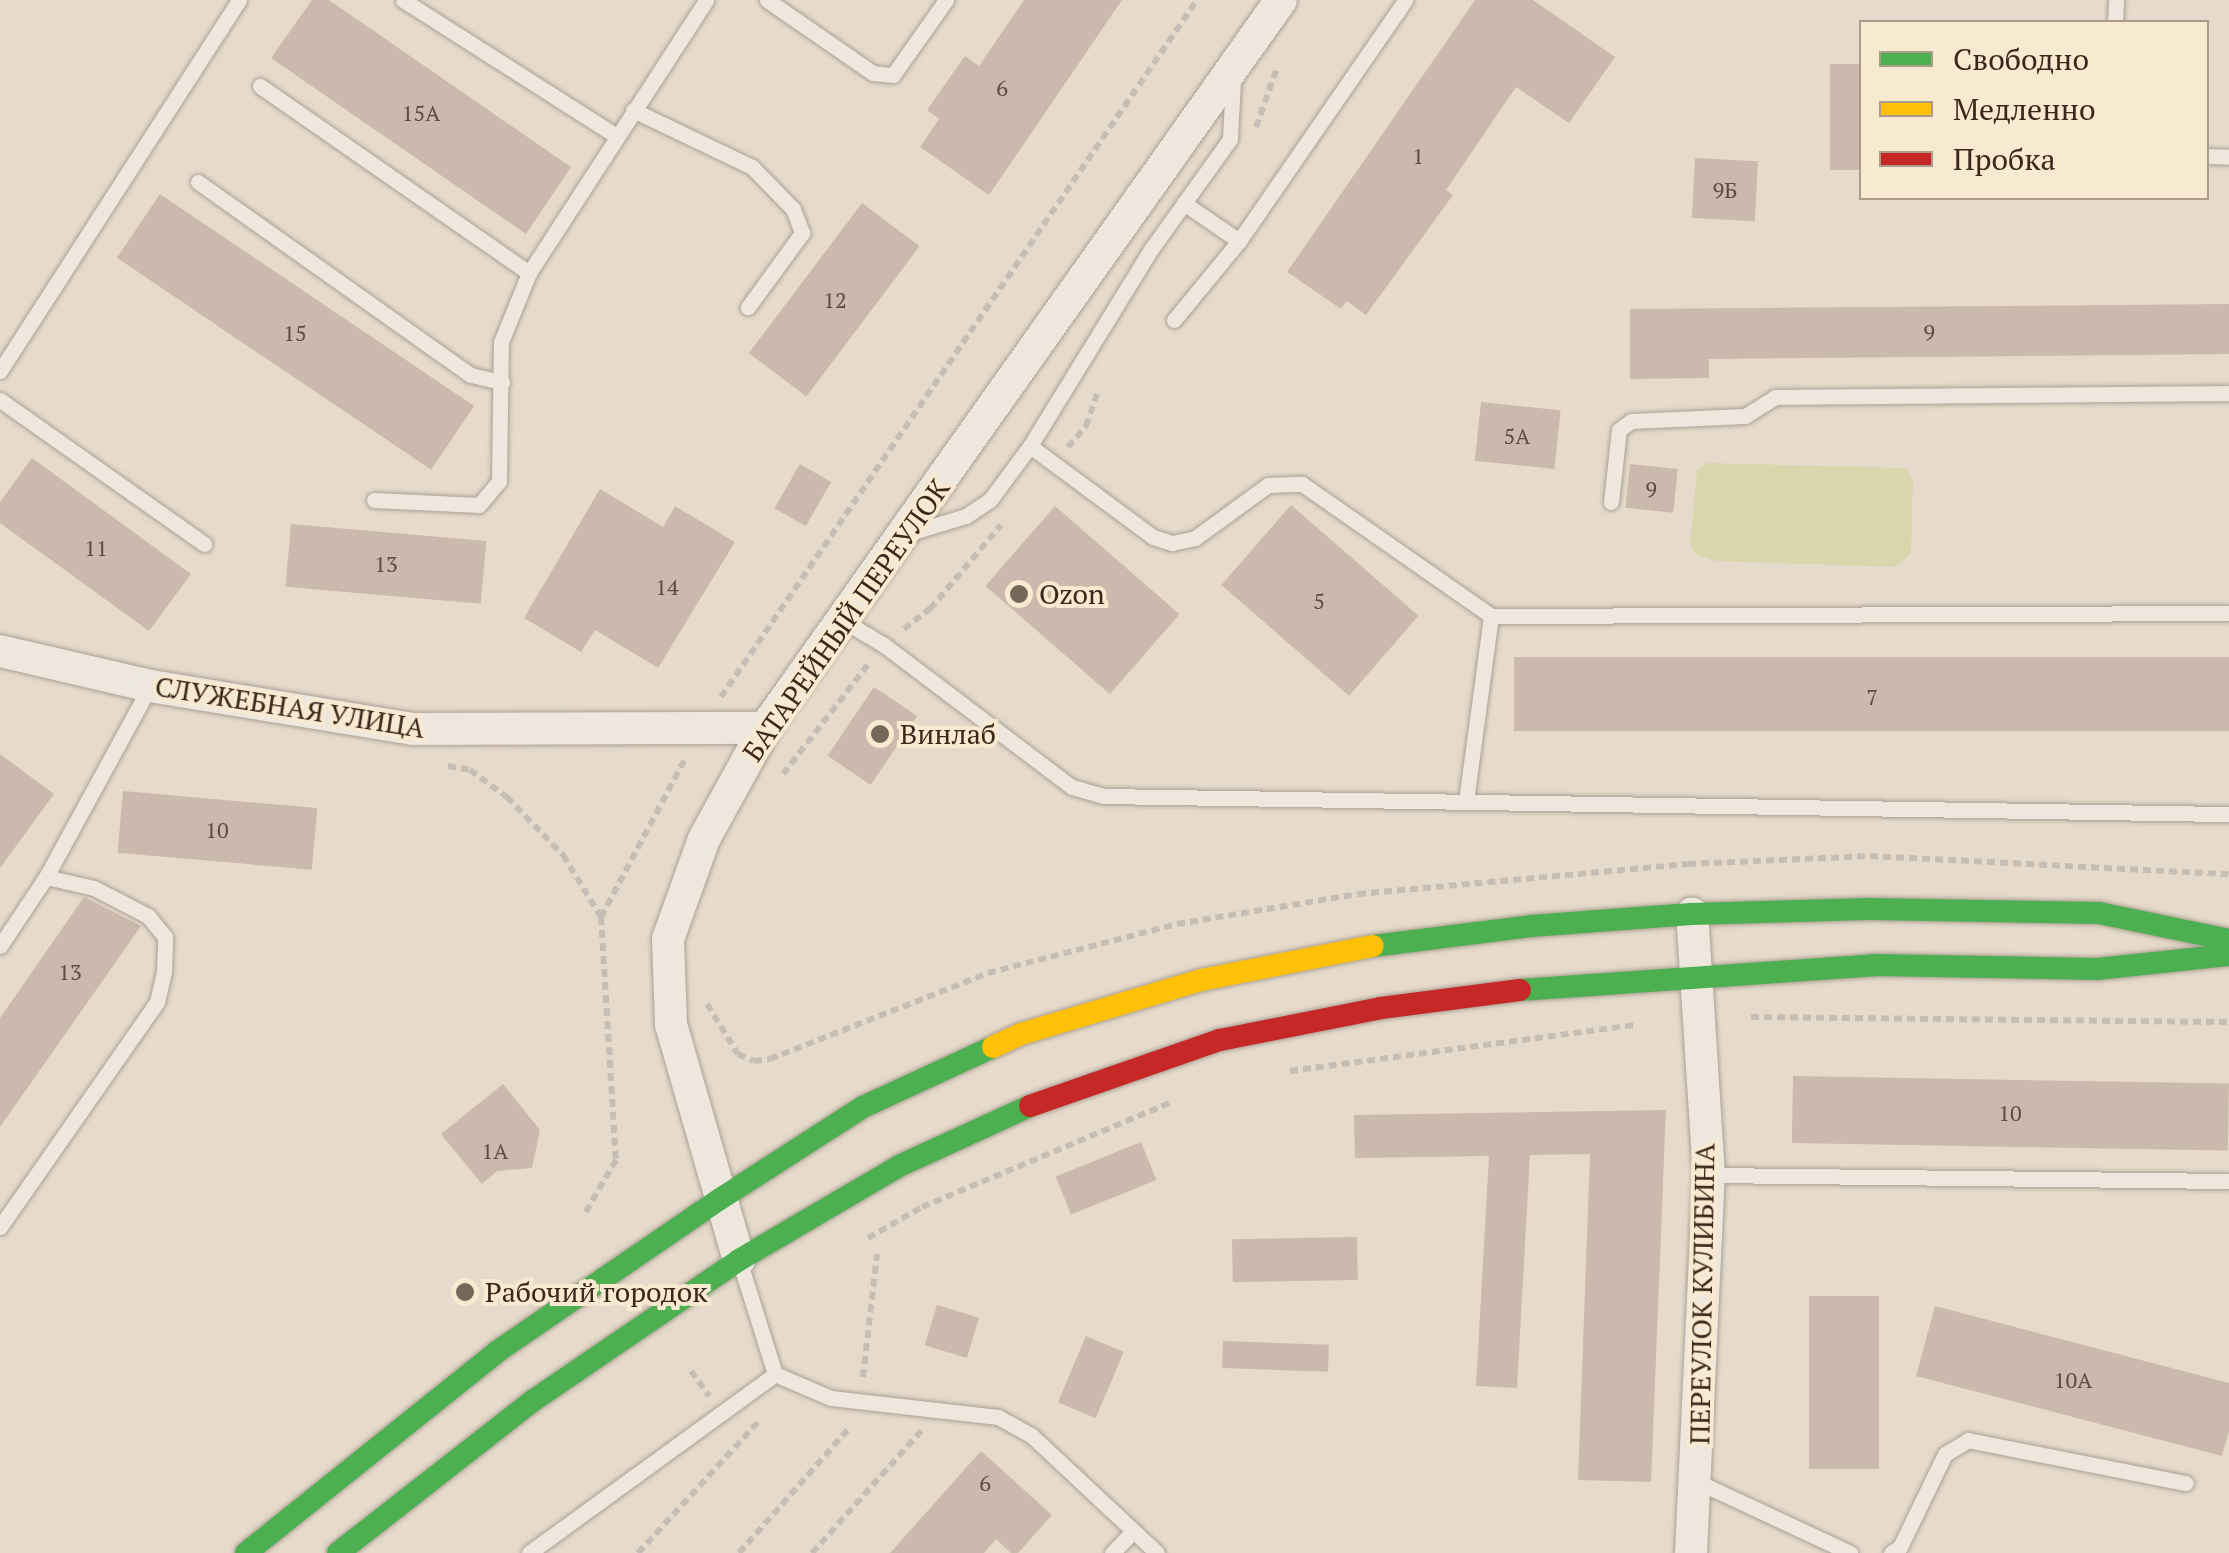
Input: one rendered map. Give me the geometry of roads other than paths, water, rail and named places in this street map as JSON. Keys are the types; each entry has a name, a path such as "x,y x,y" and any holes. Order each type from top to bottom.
{"main road":[{"path":"246,1553 498,1350 720,1199 863,1107 1021,1034 1201,980 1366,947 1531,926 1692,914 1868,909 2099,913 2229,940"},
{"path":"338,1553 534,1400 739,1260 899,1166 1050,1097 1220,1040 1382,1008 1542,987 1696,974 1874,965 2097,968 2229,955"}],"street":[{"name":"БАТАРЕЙНЫЙ ПЕРЕУЛОК","path":"739,1260 671,1026 668,939 704,839 764,728 844,622 1281,0"},
{"name":"СЛУЖЕБНАЯ УЛИЦА","path":"0,651 150,686 412,728 764,728"},
{"name":"ПЕРЕУЛОК КУЛИБИНА","path":"1691,1553 1698,1482 1710,1176 1692,914"}],"lane":[{"path":"0,372 239,0"},
{"path":"403,0 426,6 616,136"},
{"path":"374,500 479,505 499,481 501,342 528,273 706,0"},
{"path":"768,0 873,73 893,75 946,0"},
{"path":"1174,320 1238,241 1405,0"},
{"path":"906,534 966,516 990,500 1030,446 1184,203 1230,139 1234,71"},
{"path":"260,86 528,273"},
{"path":"633,110 752,168 793,209 802,233 748,307"},
{"path":"198,182 471,375 502,382"},
{"path":"1184,203 1238,241"},
{"path":"1610,502 1619,430 1631,421 1745,416 1775,396 2229,393"},
{"path":"0,400 204,544"},
{"path":"1030,446 1152,537 1172,543 1195,538 1268,485 1302,484 1490,616 2229,613"},
{"path":"1466,801 1490,616"},
{"path":"844,622 884,645 1072,787 1103,796 2229,814"},
{"path":"0,946 46,877 150,686"},
{"path":"0,1227 157,1002 164,972 165,937 148,916 94,888 46,877"},
{"path":"1710,1176 2229,1181"},
{"name":"БАТАРЕЙНЫЙ ПЕРЕУЛОК","path":"739,1260 775,1374"},
{"path":"529,1553 775,1374 832,1398 998,1417 1032,1436 1157,1553"},
{"path":"1891,1553 1900,1546 1945,1454 1968,1440 2186,1483"},
{"path":"1698,1482 1850,1553"},
{"path":"1112,1553 1133,1531"}],"place":[{"name":"Ozon","path":"1019,594"},
{"name":"Винлаб","path":"880,734"},
{"name":"Рабочий городок","path":"465,1292"}]}
